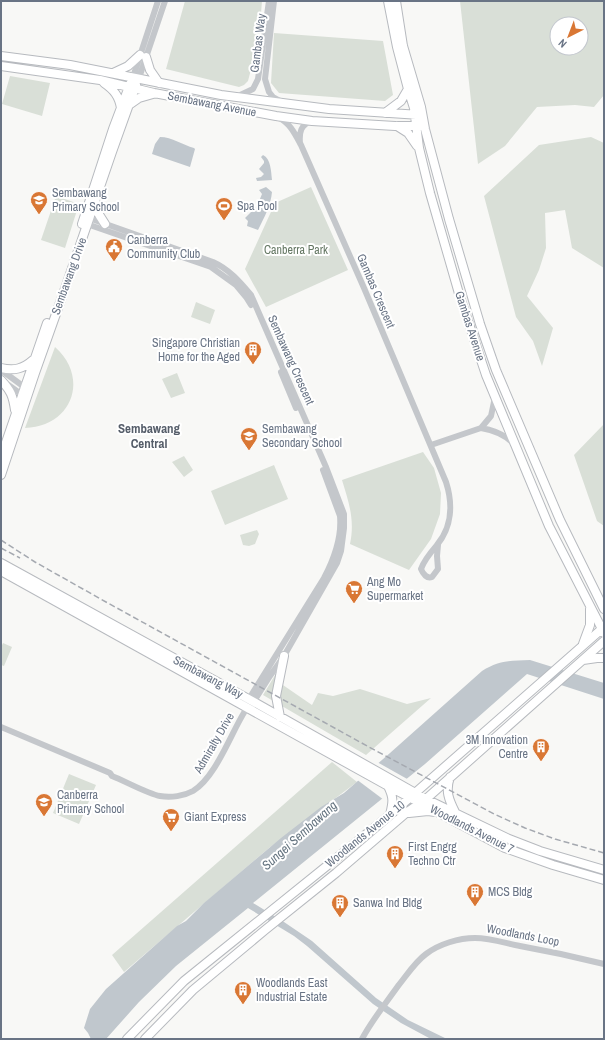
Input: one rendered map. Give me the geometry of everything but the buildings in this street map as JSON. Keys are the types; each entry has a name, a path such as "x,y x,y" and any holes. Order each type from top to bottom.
{"main road":[{"name":"Gambas Avenue","path":"388,1 408,89 419,115"},
{"name":"Gambas Avenue","path":"396,1 403,46 419,115 419,148 432,200 460,297 481,359 514,445 549,526 603,630"},
{"name":"Sembawang Avenue","path":"1,56 62,64 236,97 329,109 419,115"},
{"path":"112,73 128,66 143,56 159,83"},
{"name":"Sembawang Avenue","path":"1,66 100,80 154,93 276,116 312,121 420,126"},
{"name":"Sembawang Drive","path":"1,457 15,413 25,392 136,78"},
{"path":"100,80 111,88 125,108 139,98 154,93"},
{"path":"385,113 401,101 408,89"},
{"name":"Sembawang Drive","path":"1,475 34,359 96,198 125,108"},
{"path":"395,126 408,133 419,148"},
{"name":"Gambas Avenue","path":"420,126 491,356 560,520 604,609"},
{"path":"96,198 96,209 106,224"},
{"path":"470,327 474,331 477,331 480,324"},
{"path":"481,359 481,354 484,352 491,356"},
{"path":"1,369 21,369 34,359"},
{"path":"1,380 9,389 13,397 15,413"},
{"name":"Sembawang Way","path":"1,563 184,665 248,705 280,717 357,764 388,786 399,788"},
{"name":"Sembawang Way","path":"1,571 413,795"},
{"path":"32,579 30,581 31,585 37,591"},
{"path":"594,590 604,597"},
{"path":"582,646 590,625 590,605"},
{"name":"Woodlands Avenue 10","path":"127,1039 184,981 390,815 582,646 603,630"},
{"name":"Woodlands Avenue 10","path":"146,1039 193,990 265,930 336,874 423,800 604,640"},
{"path":"280,717 276,696 284,656"},
{"path":"582,660 604,658"},
{"path":"450,777 447,786 448,798 455,812"},
{"path":"388,786 393,801 390,815"},
{"name":"Woodlands Avenue 7","path":"413,795 455,812 509,839 540,851 604,870"},
{"name":"Woodlands Avenue 7","path":"423,800 441,814 505,848 553,865 604,880"},
{"path":"406,813 428,810 441,814"}],"street":[{"path":"136,78 158,1"},
{"path":"143,56 165,1"},
{"name":"Gambas Way","path":"236,97 253,89 258,79 269,1"},
{"name":"Gambas Way","path":"274,1 265,79 269,92 273,97 283,103"},
{"name":"Gambas Crescent","path":"276,116 286,122 301,145 446,482 451,498 449,522 438,545 438,570 432,577 428,578 422,573 421,569 432,550 438,545"},
{"path":"301,145 301,129 305,124 312,121"},
{"name":"Sembawang Crescent","path":"86,221 106,224 213,262 226,269 241,283 250,295 326,467 344,514 341,551 338,561 328,581 284,656 248,705"},
{"name":"Sembawang Crescent","path":"86,221 211,267 232,281 241,290 250,303 320,462 340,516 341,522 337,548 329,569 248,705"},
{"path":"1,369 25,392"},
{"path":"1,380 25,392"},
{"path":"481,428 490,416 495,397"},
{"path":"431,445 481,428 497,432 508,438 514,445"},
{"name":"Admiralty Drive","path":"1,731 159,796 174,796 193,791 202,784 211,772 248,705"},
{"name":"Admiralty Drive","path":"1,727 110,773 112,776"},
{"name":"Woodlands Loop","path":"362,1039 385,1004 425,954 436,948 460,940 474,938 492,940 604,964"}],"green space":[{"path":"185,1 262,1 259,38 248,81 244,85 239,87 166,69"},
{"path":"460,1 604,1 604,95 594,107 575,105 537,107 505,146 478,164"},
{"path":"274,33 383,41 393,95 385,101 279,93 271,83"},
{"path":"10,76 50,83 42,116 2,104"},
{"path":"591,137 604,143 604,268 572,248 565,210 545,213 546,248 539,270 527,296 553,328 542,366 533,341 516,317 484,196 539,145"},
{"name":"Canberra Park","path":"311,187 348,270 266,307 245,269 275,203"},
{"path":"56,196 79,204 65,248 41,240"},
{"path":"196,302 215,310 210,324 191,317"},
{"path":"55,347 66,359 72,373 73,386 71,399 64,410 54,419 41,426 25,428"},
{"path":"177,373 185,393 171,398 162,379"},
{"path":"604,424 604,526 597,521 574,455"},
{"path":"423,452 434,468 441,493 440,514 431,539 409,570 350,544 352,519 342,480"},
{"path":"184,456 193,470 184,477 172,462"},
{"path":"274,465 288,499 225,525 211,491"},
{"path":"257,530 259,534 255,544 249,546 243,545 240,535"},
{"path":"3,643 12,647 4,666 1,665 1,647"},
{"path":"280,667 280,683 312,705 318,693 333,696 360,689 407,704 431,698 366,755 263,695"},
{"path":"332,762 357,782 269,848 124,972 112,955"},
{"path":"69,774 96,785 79,824 53,813"}],"water":[{"path":"160,137 173,140 195,149 190,167 152,154 155,144"},
{"path":"263,155 268,159 272,180 257,181 256,178 261,177 264,174 259,169 264,163 261,157"},
{"path":"266,187 272,192 267,211 258,230 247,226 248,221 245,218 257,206 262,194 259,190"},
{"name":"Sungei Sembawang","path":"530,660 604,683 604,699 527,674 425,764 253,903 312,941 376,998 408,1020 447,1039 429,1038 401,1023 373,1004 294,936 248,908 176,966 139,1002 106,1039 91,1039 84,1028 90,1009 106,989 177,926 186,921 204,903 281,838 321,807 344,793 482,671 488,667 500,663"}],"pier":[{"path":"377,762 409,780 384,800 356,779"}],"railway":[{"path":"1,540 35,562 106,602 494,814 555,839 604,853"},
{"path":"1,548 20,558"}],"place":[{"name":"Sembawang Primary School","path":"39,215"},
{"name":"Spa Pool","path":"224,221"},
{"name":"Canberra Community Club","path":"114,262"},
{"name":"Singapore Christian Home for the Aged","path":"253,365"},
{"name":"Sembawang Secondary School","path":"249,451"},
{"name":"Ang Mo Supermarket","path":"354,604"},
{"name":"3M Innovation Centre","path":"541,762"},
{"name":"Canberra Primary School","path":"44,817"},
{"name":"Giant Express","path":"171,832"},
{"name":"First Engrg Techno Ctr","path":"395,869"},
{"name":"MCS Bldg","path":"475,907"},
{"name":"Sanwa Ind Bldg","path":"340,918"},
{"name":"Woodlands East Industrial Estate","path":"243,1005"}],"district":[{"name":"Sembawang Central","path":"149,436"}]}
